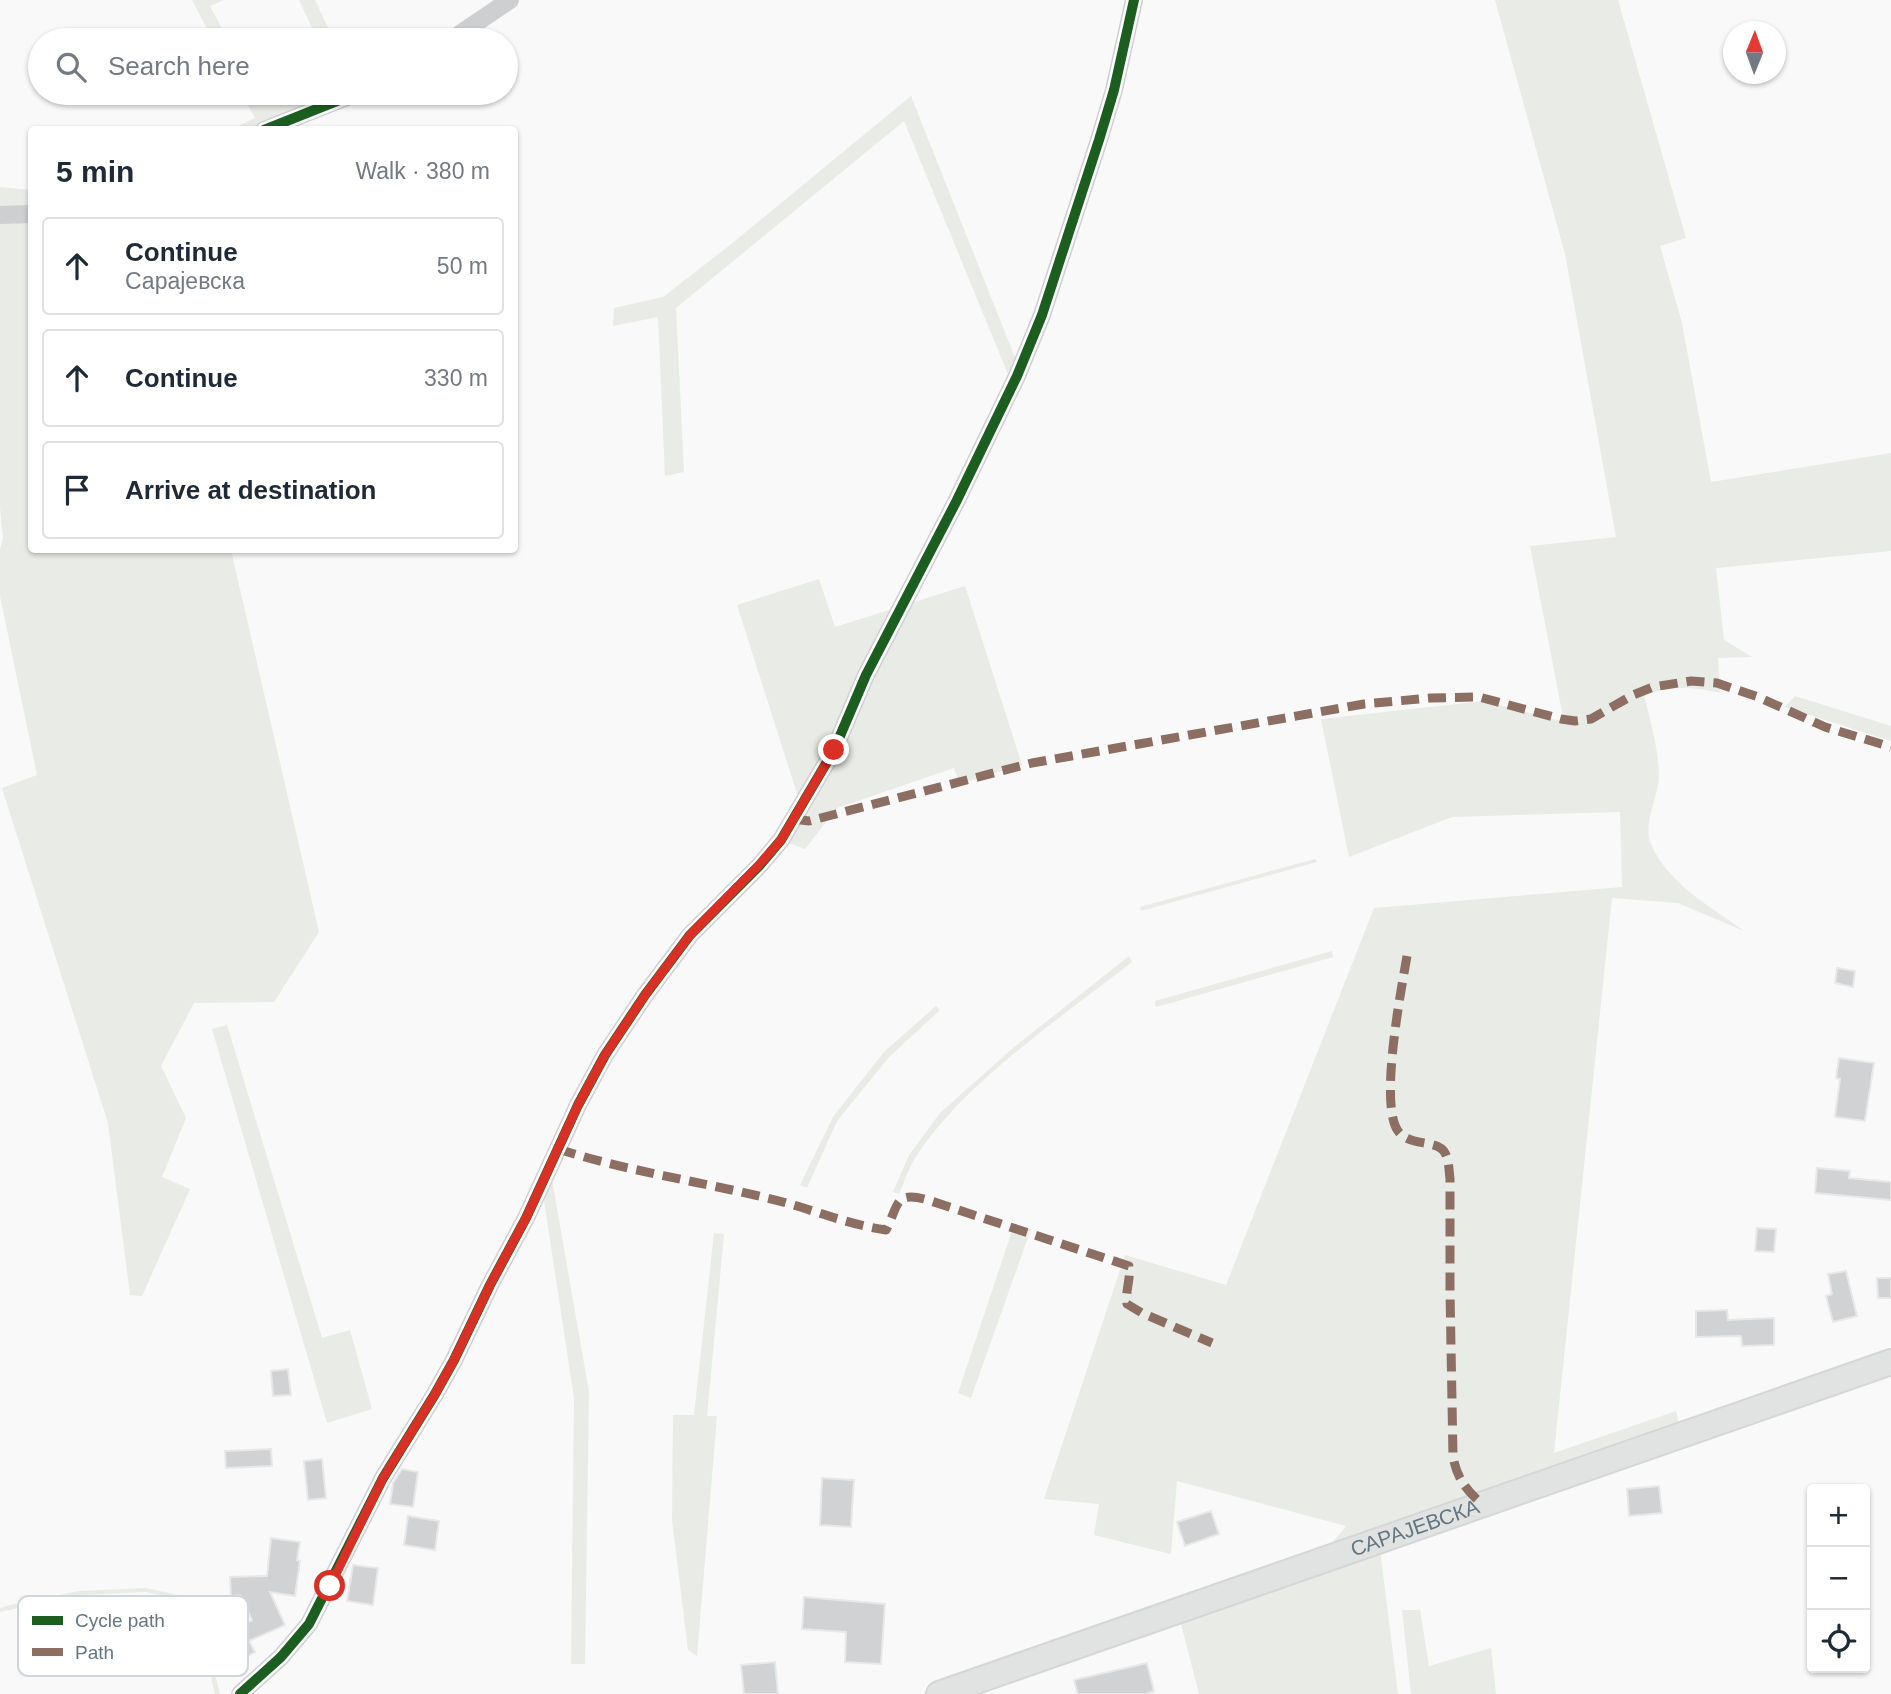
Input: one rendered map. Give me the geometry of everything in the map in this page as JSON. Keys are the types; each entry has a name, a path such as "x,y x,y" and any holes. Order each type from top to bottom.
{"main road":[{"name":"САРАЈЕВСКА","path":"940,1694 1891,1362"}],"street":[{"path":"469,28 510,0"},
{"path":"240,1694 281,1657 309,1624 383,1478 454,1360 605,1055 690,935 750,876 781,840 834,750 866,675 956,502 1017,376 1042,314 1100,140 1134,0"},
{"path":"274,126 327,105"},
{"path":"0,215 28,214"}],"shaded area":[{"path":"192,0 224,0 210,6 222,28 207,28"},
{"path":"299,0 315,0 328,28 312,28"},
{"path":"1495,0 1618,0 1686,238 1660,246 1682,323 1711,482 1891,453 1891,551 1716,568 1724,640 1752,657 1718,658 1720,693 1681,688 1644,696 1656,745 1659,775 1648,827 1651,844 1658,858 1679,883 1744,931 1678,903 1612,898 1554,1453 1676,1411 1679,1425 1326,1550 1346,1526 1177,1481 1171,1554 1094,1535 1099,1504 1044,1499 1125,1255 1226,1285 1374,908 1622,887 1620,812 1452,817 1349,857 1321,719 1484,701 1564,722 1530,546 1616,537 1565,254"},
{"path":"911,96 1018,365 1010,379 904,121 676,308 684,472 665,476 658,317 613,326 614,308 663,297"},
{"path":"248,105 316,105 278,126 238,126 255,118"},
{"path":"0,187 28,190 28,553 232,553 319,932 274,1002 194,1003 161,1066 186,1118 162,1177 190,1189 142,1296 130,1295 108,1123 2,788 37,775 0,596 0,549 3,538 0,507"},
{"path":"819,579 835,627 965,586 1022,765 960,784 954,768 837,808 805,849 786,842 800,803 737,605"},
{"path":"1795,696 1891,726 1891,741 1785,707"},
{"path":"1315,859 1317,862 1141,911 1140,907"},
{"path":"1332,951 1333,957 1156,1007 1155,1001"},
{"path":"1129,956 1132,962 1017,1051 961,1101 917,1155 899,1194 893,1192 909,1155 940,1113 1013,1048"},
{"path":"936,1006 940,1010 889,1057 837,1121 807,1188 800,1185 833,1117 884,1052"},
{"path":"227,1025 322,1338 350,1330 372,1409 327,1423 212,1029"},
{"path":"551,1174 589,1392 585,1664 571,1664 574,1398 543,1194"},
{"path":"1014,1225 1031,1229 971,1398 958,1393"},
{"path":"714,1233 724,1234 707,1416 717,1416 697,1656 688,1650 672,1520 673,1415 694,1415"},
{"path":"1380,1550 1398,1694 1199,1694 1180,1620"},
{"path":"146,1588 182,1596 146,1592 54,1596 79,1591"},
{"path":"248,1597 257,1597 257,1601 248,1601"},
{"path":"18,1603 18,1608 0,1612 0,1608"},
{"path":"1402,1610 1420,1610 1429,1666 1491,1648 1496,1694 1411,1694"},
{"path":"211,1676 216,1676 220,1694 215,1694"}],"building":[{"path":"1837,968 1855,971 1853,987 1835,983"},
{"path":"1839,1058 1874,1063 1865,1121 1835,1117 1840,1079 1836,1078"},
{"path":"1817,1168 1850,1171 1849,1178 1891,1182 1891,1200 1815,1193"},
{"path":"1757,1228 1776,1229 1774,1252 1755,1251"},
{"path":"1846,1271 1857,1316 1833,1322 1826,1296 1832,1294 1828,1274"},
{"path":"1877,1278 1891,1278 1891,1298 1878,1298"},
{"path":"1727,1310 1728,1320 1774,1318 1774,1345 1742,1346 1741,1336 1696,1337 1696,1311"},
{"path":"288,1369 291,1395 273,1396 271,1371"},
{"path":"271,1449 272,1466 226,1468 225,1451"},
{"path":"322,1459 326,1498 308,1500 304,1461"},
{"path":"402,1469 418,1472 413,1507 390,1504 393,1483"},
{"path":"822,1478 854,1480 851,1527 820,1525"},
{"path":"1659,1486 1662,1513 1629,1516 1627,1489"},
{"path":"1211,1511 1219,1534 1185,1546 1177,1522"},
{"path":"408,1516 439,1521 435,1550 404,1545"},
{"path":"271,1538 300,1542 295,1596 270,1592 285,1625 249,1641 255,1652 248,1656 248,1622 252,1620 248,1612 248,1596 231,1596 230,1577 267,1576"},
{"path":"353,1565 378,1568 373,1605 347,1601"},
{"path":"804,1597 885,1604 881,1664 845,1662 846,1632 802,1629"},
{"path":"775,1662 778,1694 744,1694 741,1665"},
{"path":"1147,1663 1154,1691 1145,1694 1078,1694 1074,1680"}],"marked path":[{"path":"793,819 809,821 1032,763 1364,704 1430,698 1479,697 1575,721 1591,719 1653,687 1691,681 1717,683 1758,697 1825,727 1891,747"},
{"path":"1407,956 1393,1047 1393,1117 1403,1136 1436,1146 1445,1153 1447,1159 1450,1179 1453,1457 1463,1483 1482,1504"},
{"path":"558,1149 636,1170 767,1198 855,1224 886,1230 896,1207 903,1199 917,1197 928,1200 1129,1266 1127,1304 1212,1343"}],"cycle path":[{"path":"240,1694 281,1657 309,1624 383,1478 454,1360 605,1055 690,935 781,840 834,750 866,675 956,502 1017,376 1042,315 1114,90 1134,0"},
{"path":"274,126 327,105"}],"route":[{"path":"330,1586 383,1478 454,1360 490,1285 515,1242 578,1105 605,1055 690,935 772,852 788,830 834,750"}]}
